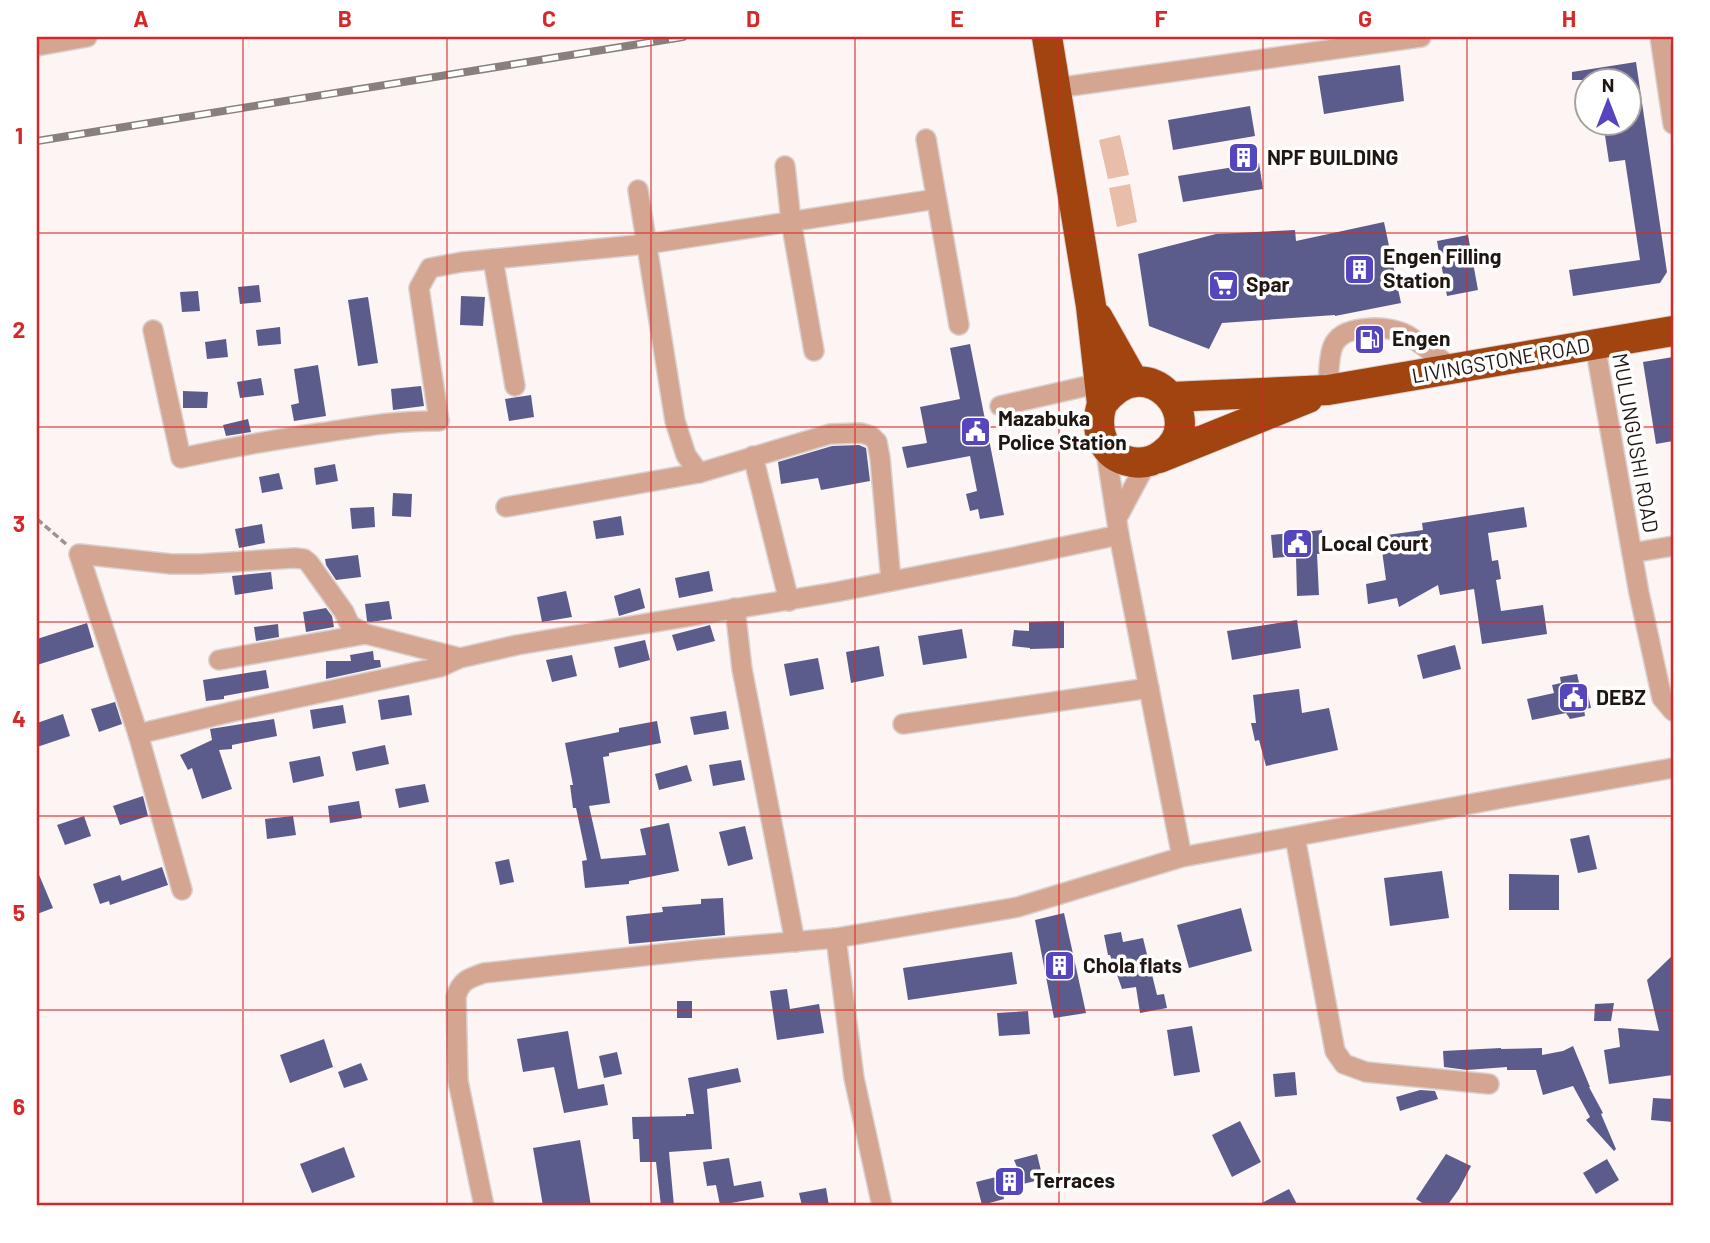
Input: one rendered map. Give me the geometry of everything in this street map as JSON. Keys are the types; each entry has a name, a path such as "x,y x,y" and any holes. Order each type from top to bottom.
{"highway":[{"path":"1047,37 1091,306 1101,393 1098,425 1105,445 1116,456 1131,462 1152,460 1168,450 1176,438 1180,424 1178,410 1171,397"},
{"path":"1091,306 1134,382 1121,385 1110,393 1101,393"},
{"name":"LIVINGSTONE ROAD","path":"1134,382 1154,384 1171,397 1328,390 1673,331"},
{"name":"LIVINGSTONE ROAD","path":"1152,460 1328,390"}],"street":[{"path":"37,46 87,37"},
{"path":"1056,88 1422,37"},
{"path":"1660,37 1673,124"},
{"path":"926,139 959,325"},
{"path":"785,166 791,221 814,351"},
{"path":"638,190 675,421 686,456 699,473"},
{"path":"153,330 181,458 386,422 439,421 419,288 430,268 647,244 936,200"},
{"path":"493,259 515,386"},
{"path":"1328,390 1332,348 1345,332 1361,329 1378,328 1405,333 1453,369"},
{"name":"MULUNGUSHI ROAD","path":"1595,345 1639,593 1662,698 1673,711"},
{"path":"1000,406 1101,393"},
{"path":"506,507 699,473 831,435 861,433 871,436 877,442 891,581"},
{"path":"1105,445 1118,527 1182,857"},
{"path":"753,456 789,601"},
{"path":"138,734 440,667 460,658 517,645 789,601 1015,557 1118,527 1152,460"},
{"path":"1632,553 1673,546"},
{"path":"182,890 138,734 79,554 172,564 304,559 344,612 350,625 366,634 460,658"},
{"path":"735,608 742,669 795,942"},
{"path":"219,660 366,634"},
{"path":"903,724 1149,688"},
{"path":"484,1206 458,1081 456,997 463,982 484,973 836,937 1018,907 1182,857 1673,768"},
{"path":"1294,837 1335,1051 1343,1064 1366,1072 1489,1084"},
{"path":"836,937 854,1078 882,1206"}],"path":[{"path":"37,519 79,554"}],"shaded area":[{"path":"1120,135 1129,175 1108,179 1099,140"},
{"path":"1130,184 1137,222 1117,227 1109,188"}],"building":[{"path":"1636,62 1637,66 1610,66"},
{"path":"1400,65 1404,101 1324,114 1318,76"},
{"path":"1250,106 1255,136 1173,150 1168,120"},
{"path":"1644,116 1667,272 1660,283 1573,296 1569,270 1640,260 1625,160 1609,162 1605,136 1644,136"},
{"path":"1259,163 1263,189 1183,202 1178,176"},
{"name":"Spar","path":"1384,222 1401,303 1335,316 1222,323 1209,349 1149,326 1138,254 1216,234 1295,230 1296,241"},
{"path":"1468,235 1478,290 1447,296 1437,241"},
{"path":"259,285 261,302 240,304 238,287"},
{"path":"198,291 200,311 182,312 180,292"},
{"path":"461,296 485,297 483,326 460,325"},
{"path":"368,297 378,363 358,366 348,300"},
{"path":"280,327 281,344 258,346 256,330"},
{"path":"226,339 228,357 207,359 205,342"},
{"name":"Mazabuka Police Station","path":"970,344 1004,515 980,519 978,509 970,511 966,494 977,491 970,456 907,468 902,447 927,443 920,407 960,399 950,348"},
{"path":"1673,357 1673,441 1656,444 1643,362"},
{"path":"318,365 326,416 294,421 291,405 299,403 294,369"},
{"path":"261,378 264,395 240,398 237,382"},
{"path":"421,386 424,406 393,410 391,389"},
{"path":"183,391 208,392 207,408 183,408"},
{"path":"531,395 534,417 509,421 505,399"},
{"path":"248,419 251,432 226,436 223,425"},
{"path":"859,445 866,448 870,481 821,490 818,478 781,484 778,462 832,446"},
{"path":"335,464 338,481 316,485 314,468"},
{"path":"279,473 283,489 262,493 259,477"},
{"path":"393,493 412,494 411,517 392,516"},
{"path":"374,507 375,527 352,529 350,508"},
{"path":"1524,507 1527,527 1488,533 1492,561 1498,560 1501,579 1496,580 1501,611 1543,605 1547,634 1482,644 1474,589 1440,595 1438,585 1399,607 1397,598 1368,604 1366,584 1386,580 1380,536 1423,530 1422,523"},
{"path":"621,516 624,535 596,539 593,521"},
{"path":"262,524 265,543 239,548 235,529"},
{"path":"1322,530 1324,553 1317,554 1319,595 1297,596 1296,556 1273,558 1271,535"},
{"path":"358,555 361,577 336,580 326,565 325,559"},
{"path":"709,571 713,591 679,598 675,578"},
{"path":"271,572 273,589 235,595 232,576"},
{"path":"640,588 645,608 619,616 614,596"},
{"path":"566,591 572,617 542,622 537,597"},
{"path":"389,601 392,619 367,621 365,604"},
{"path":"326,608 332,616 334,627 306,632 303,612"},
{"path":"1297,620 1301,648 1232,660 1227,631"},
{"path":"1064,621 1064,648 1030,649 1012,646 1014,630 1029,631 1029,622"},
{"path":"87,623 94,647 37,665 37,639"},
{"path":"278,624 279,637 256,641 254,627"},
{"path":"710,625 715,641 677,651 672,635"},
{"path":"962,629 967,658 923,665 918,636"},
{"path":"645,640 650,660 619,668 614,647"},
{"path":"1455,645 1461,669 1423,679 1417,655"},
{"path":"879,646 884,676 851,683 846,652"},
{"path":"373,651 374,660 380,660 381,667 326,679 326,661 351,661 350,655"},
{"path":"572,655 577,676 552,682 546,660"},
{"path":"818,658 824,689 790,696 784,664"},
{"path":"266,670 269,688 206,701 203,680"},
{"name":"DEBZ","path":"1577,674 1581,691 1587,690 1591,708 1584,709 1585,716 1570,719 1566,713 1532,720 1527,699 1554,693 1552,685 1561,683 1560,677"},
{"path":"1299,689 1302,713 1329,708 1338,750 1266,766 1259,740 1255,741 1251,723 1256,723 1253,695"},
{"path":"409,695 412,715 381,720 378,700"},
{"path":"115,702 122,724 99,732 91,709"},
{"path":"343,705 346,723 313,729 310,710"},
{"path":"726,711 729,729 694,735 690,717"},
{"path":"63,714 70,736 37,747 37,723"},
{"path":"274,719 277,736 219,750 232,789 202,799 192,768 188,770 180,755 212,740 210,729"},
{"path":"657,721 661,743 609,753 609,756 603,757 610,803 589,806 601,859 646,855 640,829 669,823 679,871 629,881 629,884 585,888 582,861 587,860 576,808 573,808 570,785 573,785 565,743"},
{"path":"385,745 389,764 356,771 352,752"},
{"path":"320,756 324,776 293,783 289,762"},
{"path":"741,760 745,780 713,786 709,765"},
{"path":"687,765 692,781 659,790 655,774"},
{"path":"425,784 429,802 399,808 395,789"},
{"path":"143,796 148,816 120,825 113,806"},
{"path":"359,801 362,818 330,823 328,806"},
{"path":"84,816 91,836 65,845 57,825"},
{"path":"293,816 296,835 267,839 265,819"},
{"path":"745,826 753,859 728,866 719,832"},
{"path":"1589,835 1597,869 1578,873 1570,839"},
{"path":"509,859 514,882 500,885 495,862"},
{"path":"162,867 168,885 110,905 109,901 100,904 93,884 120,875 122,881"},
{"path":"37,870 53,908 37,914"},
{"path":"1442,871 1449,918 1390,926 1384,878"},
{"path":"1509,874 1559,875 1559,910 1509,910"},
{"path":"723,898 725,935 629,944 626,916 663,912 662,907 701,904 701,899"},
{"path":"1241,908 1252,951 1189,968 1177,925"},
{"name":"Chola flats","path":"1064,913 1086,1013 1054,1018 1035,920"},
{"path":"1121,932 1123,942 1143,938 1157,995 1164,994 1167,1008 1140,1013 1136,987 1122,989 1108,955 1104,935"},
{"path":"1012,952 1017,984 908,1000 903,968"},
{"path":"1673,955 1673,1075 1609,1084 1604,1050 1620,1047 1618,1028 1659,1031 1647,980"},
{"path":"787,989 790,1009 819,1004 824,1033 777,1040 770,991"},
{"path":"677,1001 692,1001 692,1018 677,1018"},
{"path":"1614,1003 1611,1021 1594,1021 1595,1004"},
{"path":"1028,1011 1030,1034 999,1036 997,1013"},
{"path":"1192,1026 1200,1072 1174,1076 1167,1030"},
{"path":"568,1031 578,1089 604,1084 608,1105 564,1113 554,1067 523,1072 517,1039"},
{"path":"324,1039 333,1067 290,1083 280,1055"},
{"path":"1573,1046 1589,1087 1603,1113 1601,1114 1616,1149 1614,1151 1586,1120 1590,1117 1573,1086 1543,1095 1536,1070 1507,1070 1507,1067 1467,1070 1444,1067 1443,1051 1542,1048 1542,1055"},
{"path":"617,1052 622,1074 604,1078 599,1056"},
{"path":"361,1063 368,1080 344,1088 338,1072"},
{"path":"738,1068 741,1082 707,1089 712,1149 669,1152 674,1206 661,1206 656,1162 640,1162 639,1139 633,1139 632,1117 694,1114 688,1078"},
{"path":"1295,1072 1297,1095 1275,1097 1273,1074"},
{"path":"1420,1090 1435,1091 1438,1099 1400,1111 1396,1097"},
{"path":"1653,1098 1673,1099 1673,1122 1651,1120"},
{"path":"1240,1121 1261,1162 1232,1177 1212,1135"},
{"path":"580,1140 591,1206 543,1206 533,1148"},
{"path":"344,1147 355,1177 312,1193 300,1164"},
{"name":"Terraces","path":"1037,1154 1043,1179 1023,1184 1024,1188 1003,1194 1004,1199 982,1205 976,1182 996,1177 995,1173 1017,1167 1014,1160"},
{"path":"1446,1154 1471,1166 1447,1206 1427,1206 1416,1199"},
{"path":"729,1158 734,1186 761,1181 764,1197 720,1205 716,1185 707,1186 703,1162"},
{"path":"1607,1159 1619,1180 1596,1194 1583,1173"},
{"path":"826,1188 829,1206 802,1206 799,1193"},
{"path":"1289,1189 1298,1206 1256,1206"}],"railway":[{"path":"37,141 683,37"}],"place":[{"name":"NPF BUILDING","path":"1244,158"},
{"name":"Engen Filling Station","path":"1360,269"},
{"name":"Spar","path":"1223,285"},
{"name":"Engen","path":"1369,339"},
{"name":"Mazabuka Police Station","path":"975,431"},
{"name":"Local Court","path":"1298,544"},
{"name":"DEBZ","path":"1573,698"},
{"name":"Chola flats","path":"1060,966"},
{"name":"Terraces","path":"1010,1181"}]}
